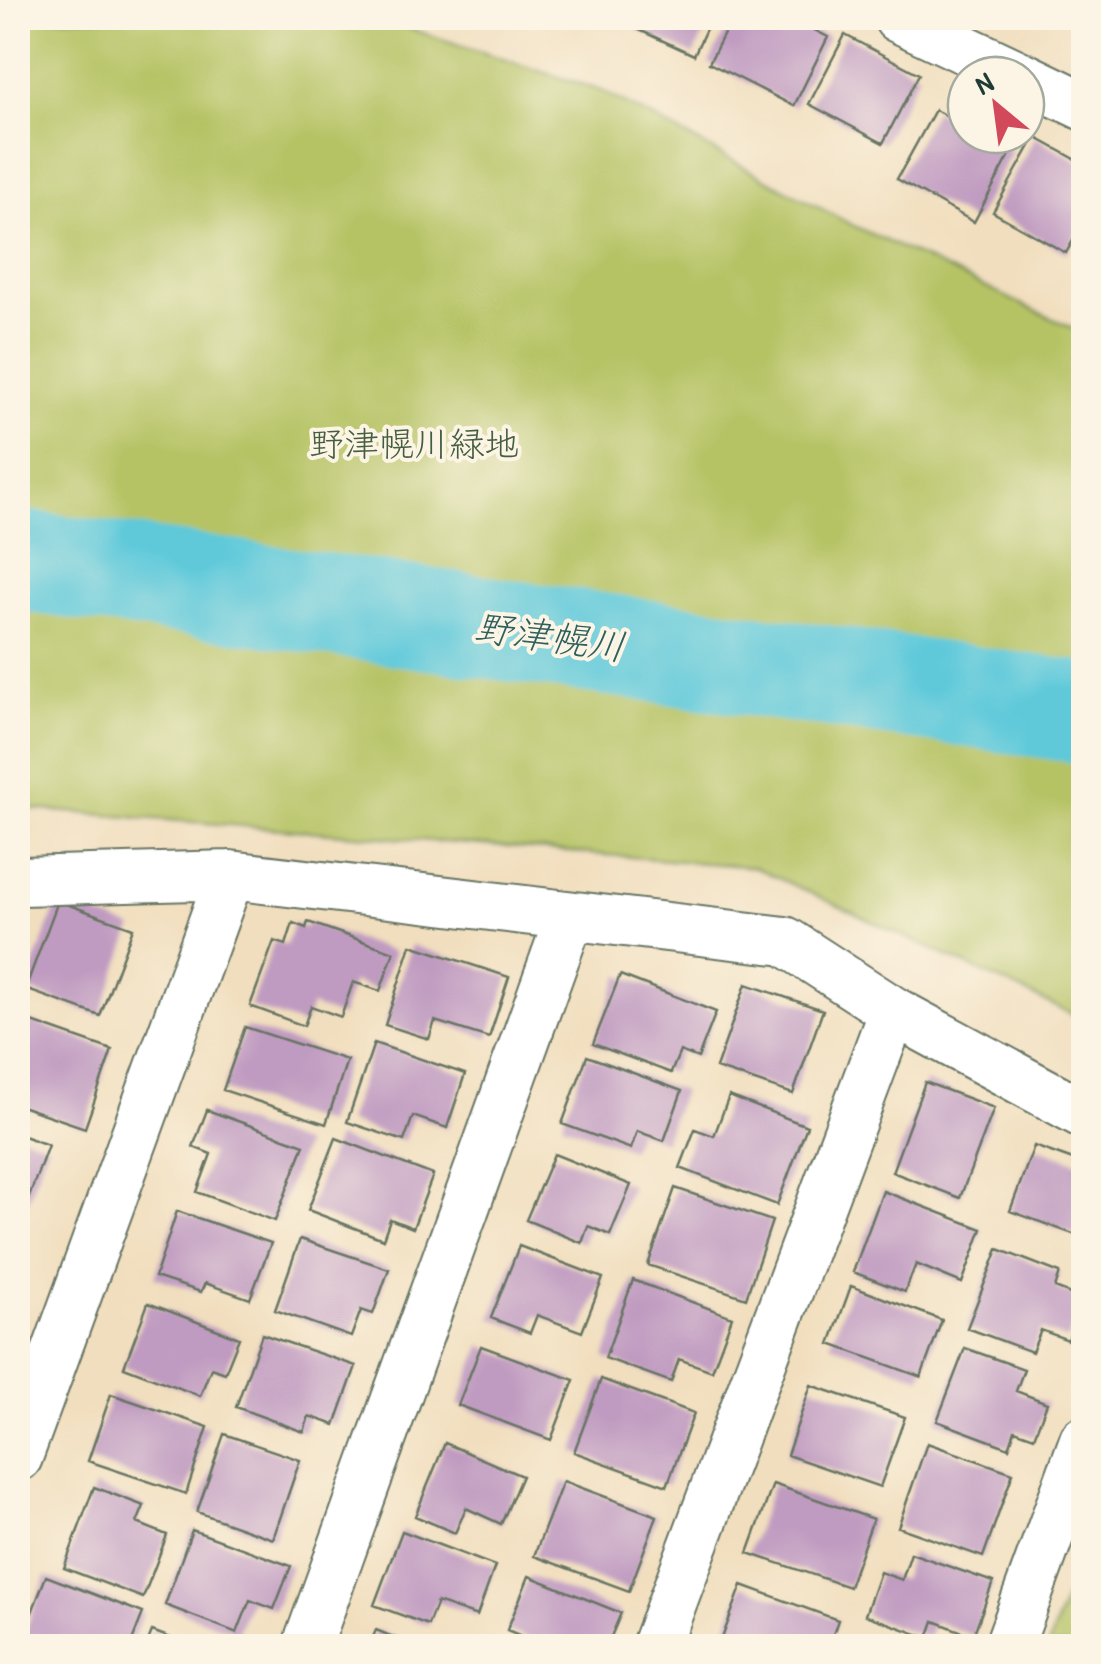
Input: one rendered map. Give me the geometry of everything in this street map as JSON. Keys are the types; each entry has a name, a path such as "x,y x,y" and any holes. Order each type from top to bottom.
{"street":[{"path":"898,18 977,55"},
{"path":"1046,88 1084,106"},
{"path":"21,881 230,875 785,941 893,1010 1084,1114"},
{"path":"18,1457 230,875"},
{"path":"307,1646 570,916"},
{"path":"656,1646 893,1010"},
{"path":"1009,1646 1084,1440"}],"green space":[{"name":"野津幌川緑地","path":"18,18 377,18 602,91 854,226 1083,333 1083,1019 754,867 18,808"},
{"path":"1083,1547 1083,1646 1048,1646"}],"building":[{"path":"613,18 711,18 694,55"},
{"path":"732,18 790,18 828,37 794,106 709,63"},
{"path":"845,35 919,74 883,143 809,104"},
{"path":"935,110 946,116 946,155 1010,155 974,222 897,179"},
{"path":"1046,143 1084,164 1084,221 1066,253 993,212 1025,155 1046,155"},
{"path":"58,901 133,928 100,1016 25,989"},
{"path":"308,922 394,952 380,991 353,982 341,1017 311,1006 304,1026 250,1006 274,941 286,945 293,923 306,928"},
{"path":"411,945 509,977 489,1038 435,1021 429,1039 385,1025"},
{"path":"620,975 716,1012 698,1058 680,1051 671,1073 593,1044"},
{"path":"746,984 823,1010 793,1094 716,1068"},
{"path":"18,1017 112,1050 85,1128 18,1105"},
{"path":"245,1027 347,1060 326,1124 223,1090"},
{"path":"374,1043 465,1074 447,1128 413,1116 404,1141 347,1122"},
{"path":"587,1056 682,1091 664,1141 637,1131 631,1149 562,1124"},
{"path":"925,1082 994,1108 960,1198 892,1172"},
{"path":"729,1096 807,1126 777,1205 680,1168 695,1129 714,1136"},
{"path":"207,1110 304,1145 275,1221 197,1192 211,1154 193,1147"},
{"path":"18,1134 48,1145 18,1227"},
{"path":"336,1138 433,1175 413,1228 390,1219 383,1239 308,1210"},
{"path":"1034,1146 1084,1164 1084,1238 1010,1211"},
{"path":"554,1154 631,1185 610,1235 588,1226 582,1243 526,1220"},
{"path":"675,1188 772,1221 746,1298 648,1265"},
{"path":"883,1191 982,1229 962,1283 916,1264 905,1292 853,1272"},
{"path":"177,1211 271,1243 250,1299 205,1283 201,1292 155,1277"},
{"path":"300,1239 389,1269 373,1314 361,1310 351,1337 275,1310"},
{"path":"519,1246 603,1278 582,1332 537,1315 530,1333 491,1318"},
{"path":"998,1249 1060,1273 1055,1288 1083,1299 1068,1340 1041,1330 1032,1352 967,1328"},
{"path":"633,1280 732,1317 712,1371 679,1359 671,1382 605,1358"},
{"path":"851,1286 942,1320 921,1377 830,1344"},
{"path":"148,1303 239,1338 225,1373 211,1368 200,1396 124,1367"},
{"path":"262,1334 356,1366 335,1425 309,1416 304,1432 236,1407"},
{"path":"481,1346 574,1380 551,1440 458,1405"},
{"path":"965,1348 1024,1369 1016,1391 1047,1403 1034,1437 1015,1430 1009,1448 937,1421"},
{"path":"601,1379 694,1413 667,1486 574,1452"},
{"path":"811,1385 905,1417 880,1487 787,1455"},
{"path":"111,1394 208,1427 186,1494 88,1461"},
{"path":"224,1434 300,1460 273,1539 197,1512"},
{"path":"445,1443 522,1476 501,1524 466,1508 455,1533 415,1516"},
{"path":"927,1443 1013,1473 983,1557 898,1527"},
{"path":"563,1481 657,1516 629,1591 534,1556"},
{"path":"773,1484 873,1519 849,1587 748,1553"},
{"path":"94,1487 144,1506 137,1523 167,1535 143,1598 64,1568"},
{"path":"192,1530 291,1566 274,1609 250,1600 237,1633 165,1605"},
{"path":"402,1531 495,1566 477,1616 437,1602 428,1625 374,1605"},
{"path":"911,1553 993,1582 973,1636 934,1621 928,1638 865,1615 880,1572 902,1580"},
{"path":"46,1576 143,1613 130,1646 19,1646"},
{"path":"529,1576 621,1613 607,1646 586,1642 584,1646 528,1646 531,1640 507,1630"},
{"path":"742,1585 838,1620 829,1646 719,1646"},
{"path":"376,1630 415,1646 369,1646"},
{"path":"152,1631 192,1646 146,1646"}],"waterway":[{"name":"野津幌川","path":"18,560 1084,713"}]}
